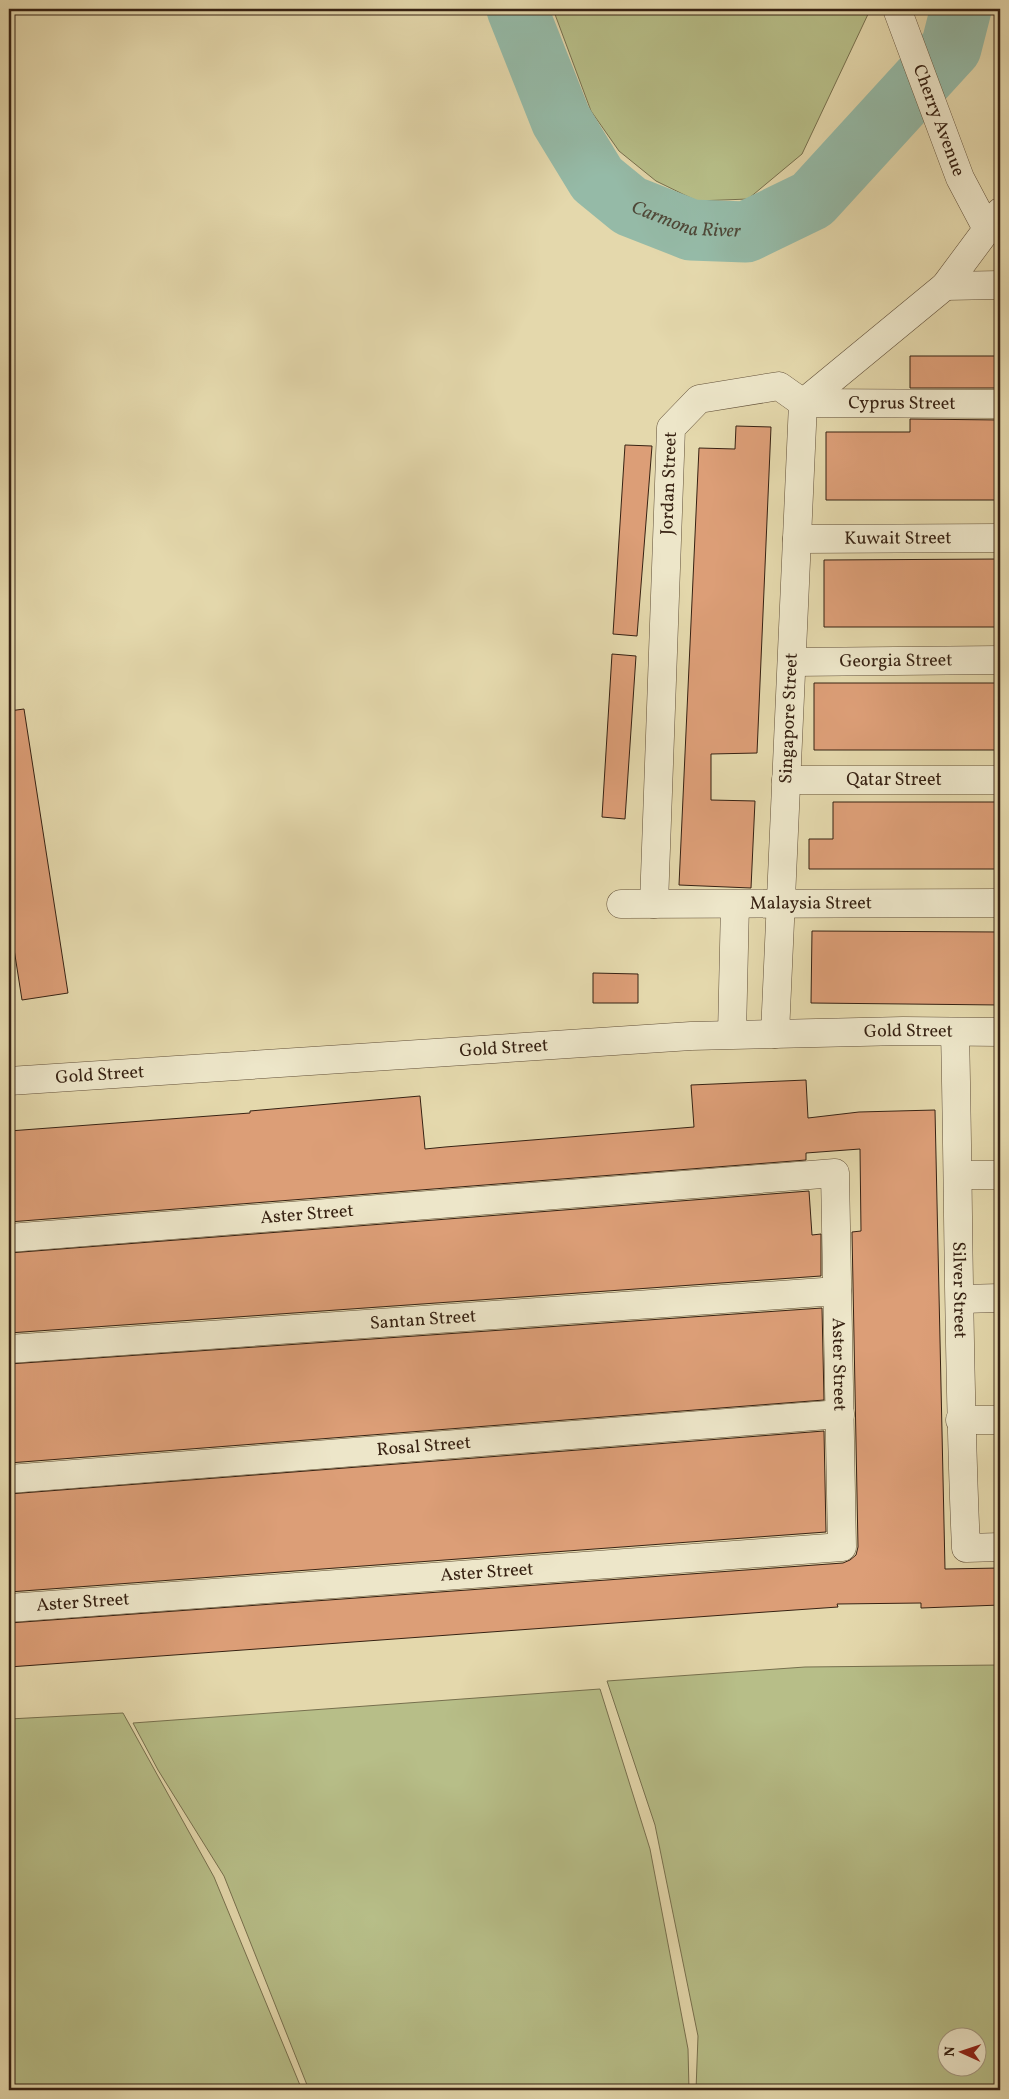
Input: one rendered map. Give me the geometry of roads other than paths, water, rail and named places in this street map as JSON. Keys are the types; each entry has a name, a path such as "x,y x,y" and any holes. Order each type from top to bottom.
{"street":[{"name":"Cherry Avenue","path":"897,9 960,178 994,221"},
{"path":"803,403 945,286 994,221"},
{"path":"945,286 1000,286"},
{"name":"Jordan Street","path":"654,904 671,428 699,399 779,386 803,403"},
{"name":"Cyprus Street","path":"803,403 1000,404"},
{"name":"Singapore Street","path":"775,1034 803,403"},
{"name":"Kuwait Street","path":"797,539 1000,538"},
{"name":"Georgia Street","path":"792,662 1000,660"},
{"name":"Qatar Street","path":"786,780 1000,780"},
{"name":"Malaysia Street","path":"621,904 1000,902"},
{"path":"732,1034 735,904"},
{"name":"Silver Street","path":"955,1032 960,1299 960,1420 966,1548 1000,1547"},
{"name":"Gold Street","path":"9,1081 732,1034 1000,1032"},
{"name":"Aster Street","path":"9,1238 835,1173 842,1547 9,1608"},
{"path":"958,1176 1000,1175"},
{"name":"Santan Street","path":"9,1349 837,1291"},
{"path":"960,1299 1000,1298"},
{"name":"Rosal Street","path":"9,1479 840,1414"},
{"path":"960,1420 1000,1420"}],"waterway":[{"name":"Carmona River","path":"517,9 561,120 597,179 630,206 691,230 746,232 812,200 951,48 961,9"}]}
